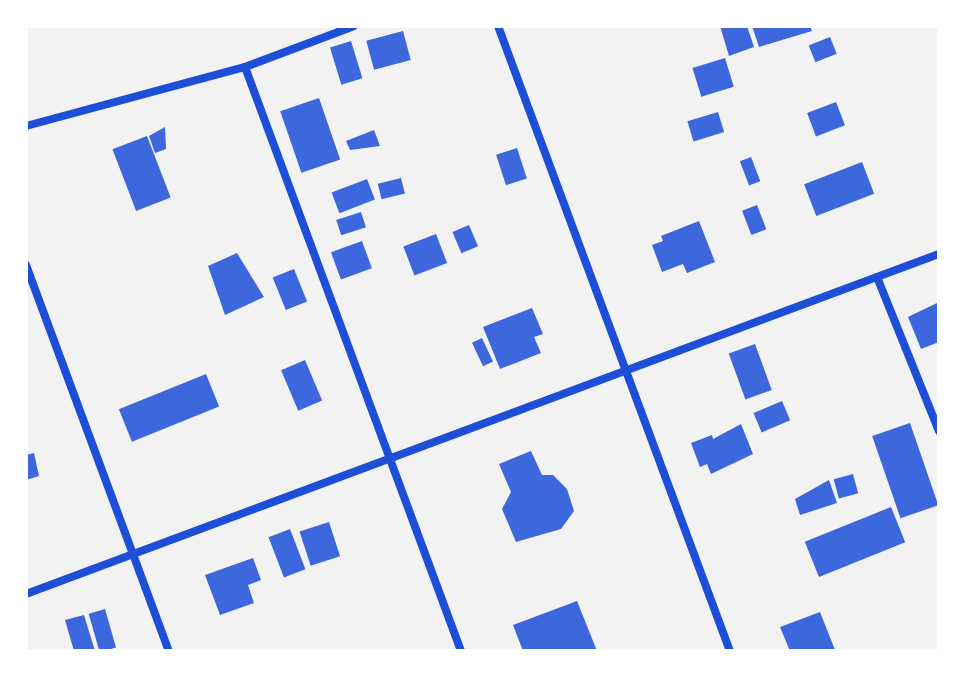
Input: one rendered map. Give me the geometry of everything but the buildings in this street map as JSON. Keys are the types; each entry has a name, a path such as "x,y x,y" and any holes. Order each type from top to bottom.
{"street":[{"path":"26,126 245,67 354,26"},
{"path":"498,26 730,651"},
{"path":"245,67 461,651"},
{"path":"26,594 939,254"},
{"path":"26,265 169,651"},
{"path":"877,277 939,431"}]}
